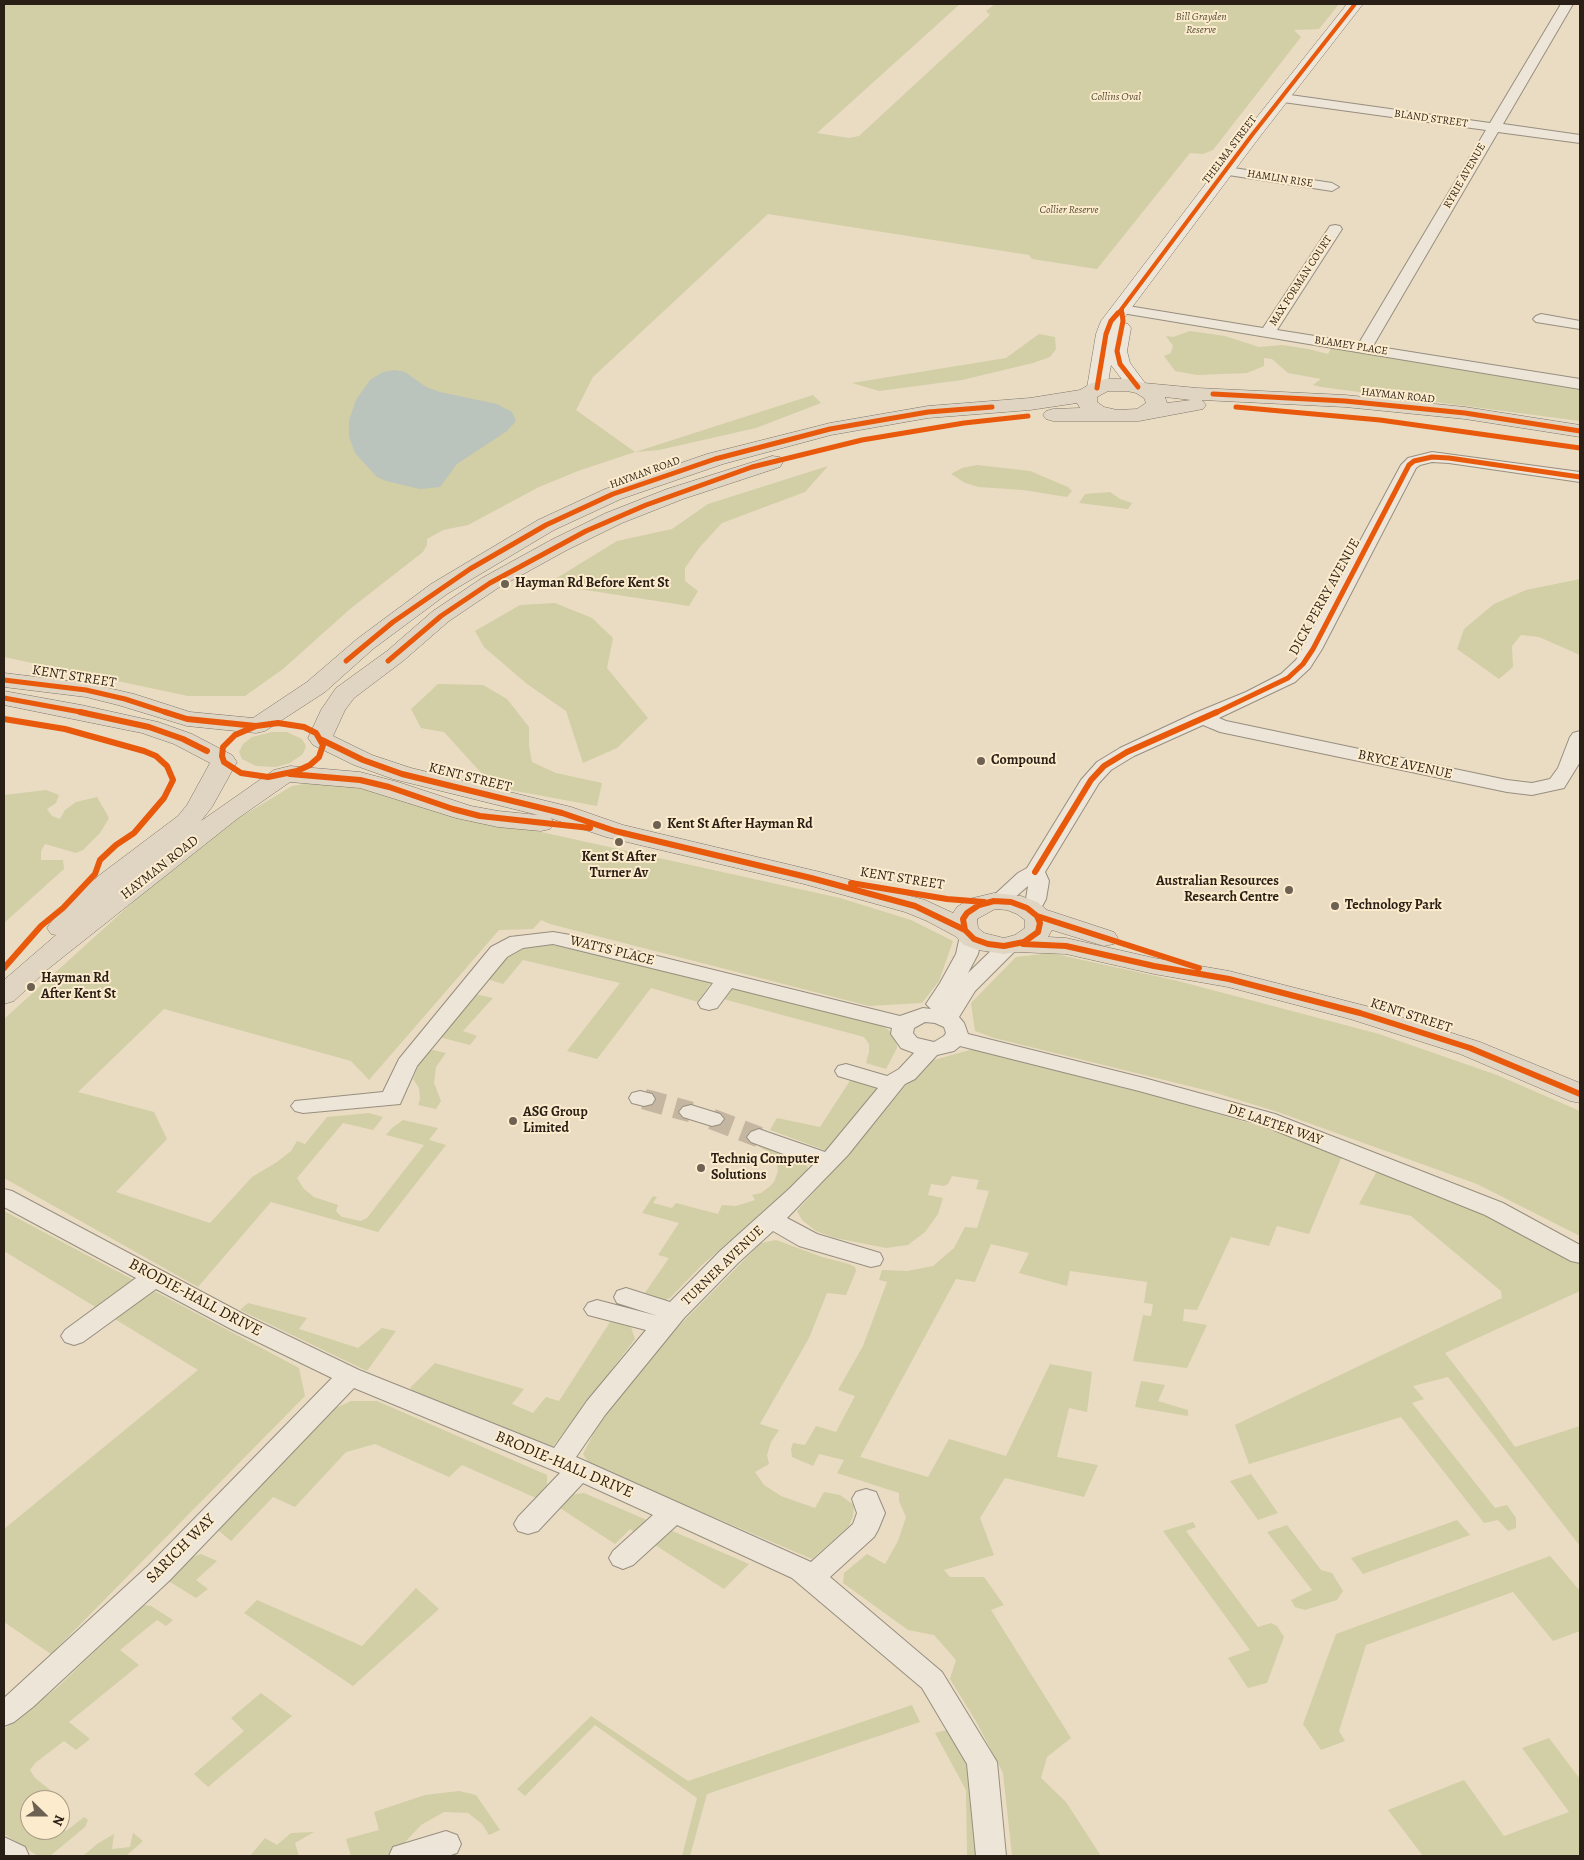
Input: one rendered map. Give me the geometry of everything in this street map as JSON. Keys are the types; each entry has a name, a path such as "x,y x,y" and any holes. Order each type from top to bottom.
{"main road":[{"name":"THELMA STREET","path":"1091,391 1111,320 1122,309 1227,172 1252,136 1355,4"},
{"path":"1122,309 1123,321 1117,351 1120,364 1141,388 1156,399 1157,404 1148,412"},
{"name":"HAYMAN ROAD","path":"38,962 67,920 89,898 116,875 187,822 199,807 224,761 222,752 226,743 241,731 257,726 316,687 365,644 439,589 546,525 613,494 715,458 830,429 928,412 1030,404 1117,384 1197,394 1272,396 1465,413 1580,431"},
{"path":"1091,391 1087,404 1091,408 1106,414"},
{"name":"HAYMAN ROAD","path":"1106,414 1128,416 1203,405 1305,412 1458,430 1580,448"},
{"path":"321,739 333,710 345,694 395,656 447,611 520,565 586,531 646,505 752,467 862,440 964,423 1028,416 1106,414"},
{"name":"KENT STREET","path":"4,680 86,690 125,699 187,719 257,726 278,723 296,724 311,730 321,739 363,760 402,774 562,813 615,831 811,878 915,906 937,915 968,933"},
{"path":"4,698 149,727 183,739 224,761"},
{"name":"HAYMAN ROAD","path":"4,995 38,962 228,814 286,774 304,768 319,757 323,749 321,739"},
{"name":"KENT STREET","path":"224,761 231,768 247,775 261,777 286,774 360,780 389,787 453,809 480,816 615,831"},
{"name":"KENT STREET","path":"811,878 883,887 947,899 994,902"},
{"path":"994,902 1016,903 1034,913 1040,923 1038,932 1029,940 1015,945 988,944 968,933 964,919 967,913 979,905 994,902"},
{"name":"KENT STREET","path":"1034,913 1229,979"},
{"name":"KENT STREET","path":"1015,945 1066,946 1154,966 1229,979 1360,1013 1421,1032 1502,1061 1580,1094"}],"street":[{"name":"RYRIE AVENUE","path":"1364,348 1567,4"},
{"name":"BLAND STREET","path":"1283,98 1580,139"},
{"name":"HAMLIN RISE","path":"1227,172 1332,187"},
{"name":"MAX FORMAN COURT","path":"1267,333 1335,229"},
{"name":"BLAMEY PLACE","path":"1122,309 1580,384"},
{"path":"1541,319 1580,325"},
{"name":"DICK PERRY AVENUE","path":"994,902 1025,877 1035,872 1097,772 1127,752 1253,696 1288,678 1303,664 1314,649 1409,466 1414,461 1432,457 1449,458 1580,477"},
{"name":"BRYCE AVENUE","path":"1202,718 1220,726 1507,786 1532,789 1557,784 1568,769 1580,737"},
{"path":"1034,913 1039,880 1035,872"},
{"name":"TURNER AVENUE","path":"895,1082 895,1071 912,1028 935,1006 951,984 967,954 968,933"},
{"name":"WATTS PLACE","path":"303,1106 392,1099 407,1064 498,952 518,942 553,938 568,940 912,1028"},
{"path":"951,1029 936,1016 912,1028 918,1047 930,1049 946,1046 966,988 985,967 1015,945"},
{"path":"709,1003 726,980"},
{"name":"DE LAETER WAY","path":"951,1029 1267,1120 1494,1209 1580,1255"},
{"name":"TURNER AVENUE","path":"528,1524 569,1466 596,1408 669,1319 729,1257 829,1162 895,1082 907,1074 930,1049"},
{"path":"846,1071 895,1082"},
{"path":"760,1136 829,1162"},
{"name":"BRODIE-HALL DRIVE","path":"4,1197 240,1323 350,1376 569,1466 802,1570 932,1680 982,1762 991,1856"},
{"path":"771,1219 808,1240 871,1259"},
{"path":"74,1336 155,1277"},
{"path":"626,1297 669,1319"},
{"path":"596,1309 669,1319"},
{"name":"SARICH WAY","path":"4,1714 159,1573 350,1376"},
{"path":"811,1577 837,1556 864,1530 871,1513 866,1499"},
{"path":"623,1558 674,1512"},
{"path":"404,1856 446,1844"},
{"path":"4,1850 14,1856"}],"green space":[{"path":"4,4 960,4 817,133 849,138 859,136 990,15 986,11 995,4 1339,4 1319,29 1294,30 1301,37 1213,150 1203,154 1190,153 1097,269 1032,259 1029,255 768,214 593,377 576,410 635,452 578,471 539,487 468,525 443,530 427,539 427,545 423,552 350,609 283,669 245,696 188,696 4,657"},
{"path":"1190,331 1225,336 1259,347 1282,345 1328,354 1331,348 1580,390 1580,421 1321,387 1313,385 1321,379 1288,373 1272,359 1264,358 1264,366 1247,373 1197,375 1175,371 1164,356 1171,353 1173,346 1166,336 1173,337"},
{"path":"1039,334 1055,337 1056,349 1050,357 1033,363 962,380 879,391 852,383 1006,358"},
{"path":"813,395 821,403 756,428 659,450 635,452"},
{"path":"977,465 1030,471 1068,487 1072,491 1067,497 1023,490 979,487 965,483 951,474 962,468"},
{"path":"828,466 805,492 722,523 699,548 685,568 685,581 698,591 689,606 547,584 617,541 672,529 708,504"},
{"path":"1110,492 1120,499 1132,503 1128,509 1079,503 1085,494"},
{"path":"1580,579 1580,655 1539,637 1521,635 1512,646 1513,667 1499,679 1457,649 1464,629 1494,604 1526,590"},
{"path":"555,603 592,618 613,638 607,668 648,718 617,748 583,763 566,711 527,684 484,647 475,631 520,605"},
{"path":"438,684 483,685 507,699 529,727 529,746 532,762 556,773 602,783 597,806 494,787 444,732 421,728 411,709"},
{"path":"272,732 287,732 302,739 306,746 303,754 290,763 276,767 256,766 242,759 239,752 243,744 252,737"},
{"path":"311,783 357,787 410,803 840,898 911,920 953,941 939,981 922,1003 869,1006 550,924 541,920 533,929 499,930 369,1080 351,1061 164,1009 78,1092 154,1112 167,1139 116,1192 210,1223 252,1177 291,1151 297,1141 305,1144 327,1117 369,1113 383,1117 373,1130 343,1123 297,1178 304,1189 314,1197 338,1205 336,1211 342,1217 361,1221 367,1218 424,1145 386,1135 392,1128 403,1120 438,1128 429,1140 446,1145 378,1232 271,1202 198,1287 4,1178 4,1019 143,893 234,821 292,786"},
{"path":"46,790 59,795 56,803 47,809 52,816 60,819 65,810 76,802 97,797 109,818 100,833 83,850 76,853 45,844 41,851 41,860 63,860 64,869 4,923 4,795"},
{"path":"548,945 573,948 712,981 698,1002 651,988 597,1059 567,1051 620,983 523,960 503,984 487,979 504,959 518,948"},
{"path":"1051,953 1178,981 1379,1034 1497,1075 1580,1111 1580,1236 1477,1184 1278,1112 1213,1092 994,1038 975,1031 971,1003 1016,957"},
{"path":"732,986 882,1025 896,1036 897,1048 886,1069 866,1063 869,1044 864,1037 723,999"},
{"path":"475,994 493,998 463,1031 477,1036 470,1045 439,1037"},
{"path":"429,1049 446,1053 436,1067 434,1083 441,1101 436,1109 418,1105 420,1099 419,1088 413,1079 422,1057"},
{"path":"973,1049 1170,1100 1259,1126 1342,1156 1309,1234 1277,1226 1269,1246 1231,1237 1197,1310 1184,1309 1183,1321 1207,1325 1187,1368 1133,1361 1143,1315 1151,1316 1153,1304 1144,1303 1147,1282 1070,1271 1067,1286 1019,1273 1029,1253 991,1244 975,1282 956,1279 860,1457 928,1477 949,1439 1006,1456 1050,1364 1092,1372 1087,1412 1069,1408 1057,1457 1098,1465 1084,1497 1005,1478 980,1518 994,1555 944,1570 950,1577 984,1577 1004,1605 991,1610 1071,1738 1047,1757 1041,1778 1066,1802 1101,1856 1012,1856 1003,1773 977,1723 950,1679 956,1660 934,1635 908,1630 843,1583 844,1573 867,1554 885,1564 898,1541 906,1517 899,1501 899,1493 837,1473 844,1460 819,1454 813,1466 792,1457 791,1449 793,1443 805,1445 816,1426 836,1432 855,1396 838,1390 863,1346 887,1282 879,1280 882,1270 907,1271 933,1266 954,1248 965,1227 977,1228 989,1191 976,1189 979,1180 952,1176 948,1184 944,1186 931,1184 928,1195 943,1198 938,1214 925,1232 908,1245 886,1248 835,1238 816,1231 802,1220 797,1211 927,1062"},
{"path":"851,1079 876,1087 877,1090 827,1151 770,1130 777,1118 820,1127"},
{"path":"754,1144 768,1148 806,1165 809,1169 806,1174 701,1266 670,1298 663,1301 642,1297 669,1258 658,1255 679,1223 642,1213 653,1196 657,1197 653,1203 672,1208 676,1203 718,1214 722,1205 736,1206 755,1200 752,1195 761,1193 769,1187 774,1182 778,1171 777,1162 769,1152"},
{"path":"1378,1169 1482,1210 1580,1263 1580,1291 1445,1353 1515,1447 1580,1426 1580,1546 1448,1377 1413,1386 1424,1399 1412,1403 1495,1508 1507,1505 1516,1518 1516,1528 1508,1531 1498,1520 1484,1523 1401,1417 1249,1464 1235,1425 1502,1298 1501,1291 1411,1216 1359,1204"},
{"path":"4,1211 299,1368 305,1396 51,1654 4,1622 4,1529 198,1370 4,1251"},
{"path":"776,1240 822,1257 849,1264 855,1267 856,1271 846,1295 827,1293 809,1338 760,1424 779,1430 771,1442 767,1455 769,1464 755,1472 764,1485 781,1496 815,1508 824,1492 840,1495 854,1505 853,1516 849,1526 812,1559 589,1464 583,1454 606,1409 675,1330 761,1243"},
{"path":"248,1303 307,1318 299,1329 358,1348 382,1328 396,1331 367,1371 240,1310"},
{"path":"610,1322 631,1327 635,1339 551,1449 415,1394 410,1388 435,1363 524,1389 512,1404 533,1413 546,1397 559,1401"},
{"path":"1141,1381 1165,1385 1158,1401 1188,1410 1188,1416 1135,1407"},
{"path":"351,1401 377,1401 547,1475 547,1485 536,1498 462,1465 449,1477 375,1444 346,1452 295,1507 273,1497 231,1541 219,1531 218,1524 327,1412"},
{"path":"1251,1474 1278,1513 1258,1520 1230,1481"},
{"path":"584,1493 749,1564 724,1589 630,1529 615,1544 560,1508 569,1495"},
{"path":"1457,1520 1470,1535 1363,1574 1351,1558"},
{"path":"1193,1522 1196,1527 1186,1531 1258,1627 1271,1623 1277,1626 1284,1637 1267,1683 1248,1688 1228,1658 1250,1650 1163,1531"},
{"path":"1287,1525 1321,1570 1332,1573 1343,1591 1337,1600 1305,1610 1295,1607 1291,1600 1312,1590 1267,1532"},
{"path":"201,1554 217,1561 196,1580 208,1589 196,1598 170,1582 169,1579 186,1559"},
{"path":"1550,1556 1580,1591 1580,1631 1553,1641 1513,1592 1366,1645 1339,1731 1345,1741 1321,1750 1303,1724 1336,1634"},
{"path":"416,1588 439,1609 353,1686 244,1613 257,1600 362,1646"},
{"path":"145,1605 151,1606 173,1620 166,1626 157,1620 120,1650 139,1665 69,1722 90,1739 76,1750 64,1741 35,1763 30,1770 35,1778 50,1790 20,1790 20,1840 69,1840 50,1856 38,1856 4,1834 4,1729 58,1687"},
{"path":"261,1693 292,1716 208,1787 194,1774 244,1731 231,1718"},
{"path":"912,1705 920,1722 707,1794 690,1856 682,1856 697,1798 595,1725 525,1796 517,1789 591,1716 688,1781"},
{"path":"950,1729 975,1782 981,1856 967,1856 966,1790 935,1733"},
{"path":"1549,1738 1580,1779 1580,1855 1423,1856 1388,1810 1464,1780 1504,1836 1569,1812 1522,1748"},
{"path":"459,1791 476,1795 500,1830 489,1835 482,1824 468,1813 444,1812 421,1825 395,1853 382,1856 351,1856 346,1839 379,1830 374,1812 425,1795"},
{"path":"84,1817 88,1820 85,1827 70,1839 70,1828"},
{"path":"314,1832 295,1843 299,1856 250,1856 265,1838 277,1845 291,1833"},
{"path":"133,1833 143,1841 126,1856 83,1856 97,1844 114,1834 112,1849 130,1847"}],"shaded area":[{"path":"395,370 405,372 426,387 440,392 497,404 512,412 516,421 507,431 457,464 440,487 420,489 386,481 377,477 355,453 349,437 349,421 356,400 370,380 383,372"}],"tunnel":[{"path":"644,1099 691,1112"},
{"path":"712,1119 759,1137"}],"cycle path":[{"path":"1097,388 1106,334 1111,321 1122,309 1252,135 1355,4"},
{"path":"1122,309 1123,321 1117,351 1120,364 1138,387"},
{"path":"1213,394 1345,401 1465,413 1580,431"},
{"path":"346,661 393,622 470,569 546,525 613,494 715,459 830,429 928,412 992,407"},
{"path":"1236,407 1380,420 1580,448"},
{"path":"388,661 441,616 490,583 586,531 646,505 752,467 862,440 964,423 1028,416"},
{"path":"1035,872 1091,780 1104,766 1127,752 1253,696 1288,678 1303,664 1313,649 1409,465 1414,461 1432,457 1449,458 1580,477"},
{"path":"4,680 86,690 125,699 187,719 256,726"},
{"path":"4,698 149,727 183,739 207,751"},
{"path":"4,719 65,729 144,751 156,756 167,766 173,780 164,798 134,833 116,845 100,860 95,874 63,908 41,926 4,968"},
{"path":"278,723 304,727 316,733 323,745 319,757 310,765 297,771 268,777 241,773 224,762 222,756 223,747 235,735 256,726 278,723"},
{"path":"322,740 363,760 402,774 562,813 615,831 811,878 915,906 937,915 965,930 974,939 988,944 1004,946 1024,942 1038,932 1040,923 1037,916 1027,908 1011,902 994,901 979,905 967,913 963,919 965,930"},
{"path":"290,774 360,780 389,787 453,809 480,816 590,828"},
{"path":"851,883 947,899 984,902"},
{"path":"1037,916 1199,968"},
{"path":"1023,944 1066,946 1154,966 1229,979 1360,1013 1470,1048 1580,1094"}],"place":[{"name":"Hayman Rd Before Kent St","path":"505,584"},
{"name":"Compound","path":"981,761"},
{"name":"Kent St After Hayman Rd","path":"657,825"},
{"name":"Kent St After Turner Av","path":"619,842"},
{"name":"Australian Resources Research Centre","path":"1289,890"},
{"name":"Technology Park","path":"1335,906"},
{"name":"Hayman Rd After Kent St","path":"31,987"},
{"name":"ASG Group Limited","path":"513,1121"},
{"name":"Techniq Computer Solutions","path":"701,1168"}],"park label":[{"name":"Bill Grayden Reserve","path":"1201,23"},
{"name":"Collins Oval","path":"1116,97"},
{"name":"Collier Reserve","path":"1069,210"}]}
